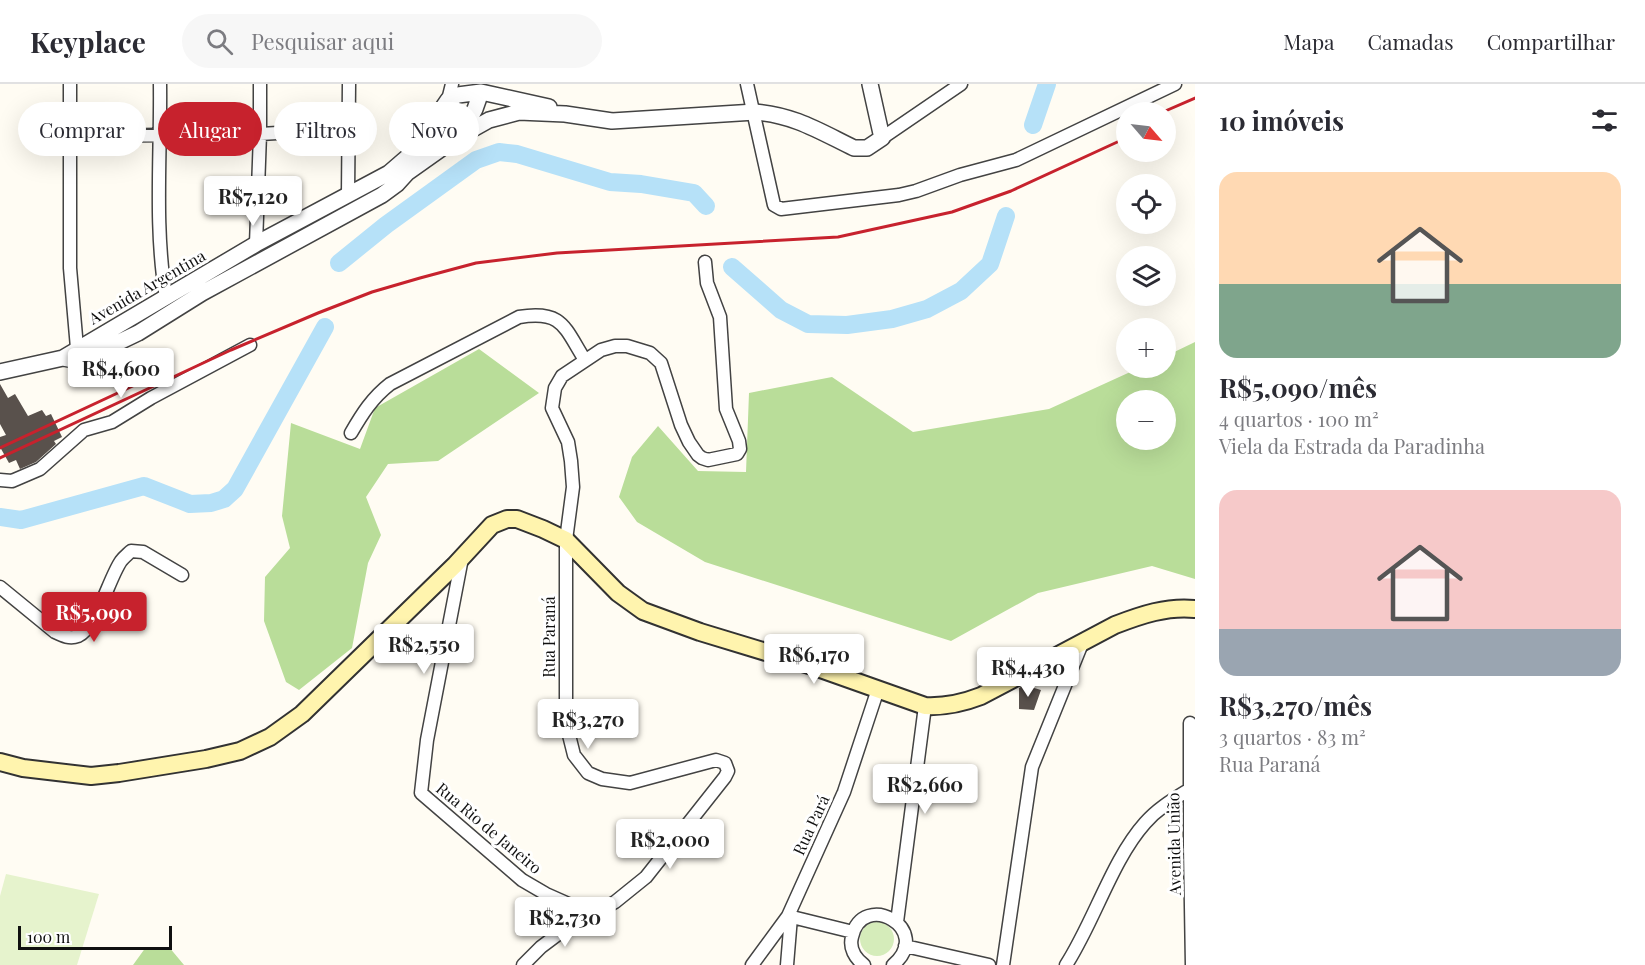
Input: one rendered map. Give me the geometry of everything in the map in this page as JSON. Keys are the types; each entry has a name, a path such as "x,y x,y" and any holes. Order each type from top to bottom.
{"main road":[{"path":"0,762 23,768 91,776 206,759 240,751 270,737 302,714 463,557 492,525 507,519 517,519 566,540 618,593 643,611 925,706 952,704 981,696 1083,641 1143,614 1174,609 1195,609"}],"street":[{"path":"70,84 70,102"},
{"path":"160,84 160,102"},
{"path":"260,84 260,102"},
{"path":"349,84 349,102"},
{"path":"448,100 453,84"},
{"path":"747,84 774,205 781,209 898,195 1016,160 1175,84"},
{"path":"870,84 882,138"},
{"path":"448,100 482,88 565,114 612,121 755,112 791,117 854,148 867,148 961,84"},
{"name":"Avenida Argentina","path":"479,125 489,120 519,112 565,114"},
{"path":"70,156 70,268 77,348"},
{"path":"160,156 158,228 166,297"},
{"path":"256,244 259,156"},
{"path":"348,156 348,195"},
{"name":"Avenida Argentina","path":"63,358 256,244 389,173 409,156"},
{"name":"Avenida Argentina","path":"0,372 63,358 74,360 90,356 143,330 202,294 382,195 430,156"},
{"path":"566,540 573,487 571,462 568,442 552,408 552,397 562,376 601,350 615,346 627,346 650,353 661,363 681,425 689,442 700,457 708,460 737,454 739,441 726,409 720,317 707,283 705,262"},
{"path":"137,315 142,320 143,330"},
{"path":"351,433 366,407 390,384 519,316 551,317 559,320 585,360"},
{"path":"0,480 12,481 40,469 84,430 112,422 151,398 250,345"},
{"name":"Rua Paraná","path":"566,540 566,723 574,755 588,773 602,779 622,783 653,778 708,761 721,761 727,765 728,771 646,877 624,896 591,914"},
{"path":"0,589 56,632 65,637 76,637 93,619 121,561 131,551 143,552 182,575"},
{"name":"Rua Rio de Janeiro","path":"463,557 427,740 421,793 522,880 546,894 591,914"},
{"path":"1003,965 1032,767 1083,641"},
{"name":"Rua Pará","path":"752,965 790,917 844,792 878,689"},
{"path":"893,965 899,960 905,946 905,937 897,921 925,706"},
{"name":"Avenida União","path":"1190,723 1192,965"},
{"path":"1066,965 1135,837 1145,823 1163,806 1190,789"},
{"path":"523,965 549,941 591,914"},
{"path":"864,965 857,960 853,952 851,942 853,932 864,919 872,915 881,915 897,921"},
{"path":"788,965 790,917 853,932"},
{"path":"905,946 989,965"}],"green space":[{"path":"1195,342 1195,579 1152,566 1038,593 951,641 705,562 637,522 619,497 632,457 658,426 698,471 746,472 749,393 832,377 913,432 1049,409 1117,378 1176,378 1176,351"},
{"path":"479,349 539,393 438,461 388,464 366,497 381,535 368,563 352,648 299,690 286,682 264,621 265,577 290,548 282,516 291,423 360,449 375,408"},
{"path":"6,874 99,894 77,965 0,965 0,896"},
{"path":"877,922 889,927 894,939 889,951 877,956 865,951 860,939 865,927"},
{"path":"146,947 169,947 184,965 133,965"}],"building":[{"path":"0,384 8,398 15,394 28,416 42,410 46,416 51,414 62,437 54,441 56,444 36,462 20,469 16,460 9,463 0,447 0,437 6,435 0,424"},
{"path":"1024,685 1041,690 1034,710 1019,709 1019,688"}],"waterway":[{"path":"1033,125 1047,84"},
{"path":"339,263 386,225 476,160 499,152 517,154 610,182 641,184 694,193 706,206"},
{"path":"732,267 781,310 808,324 847,325 892,319 927,309 961,291 990,264 1006,216"},
{"path":"0,517 21,520 144,486 190,504 211,503 224,499 235,489 325,327"}],"railway":[{"path":"1176,106 1195,98"},
{"path":"0,458 231,350 372,292 420,278 476,263 557,253 838,237 952,212 1011,191 1116,143"},
{"path":"0,448 152,377"}]}
